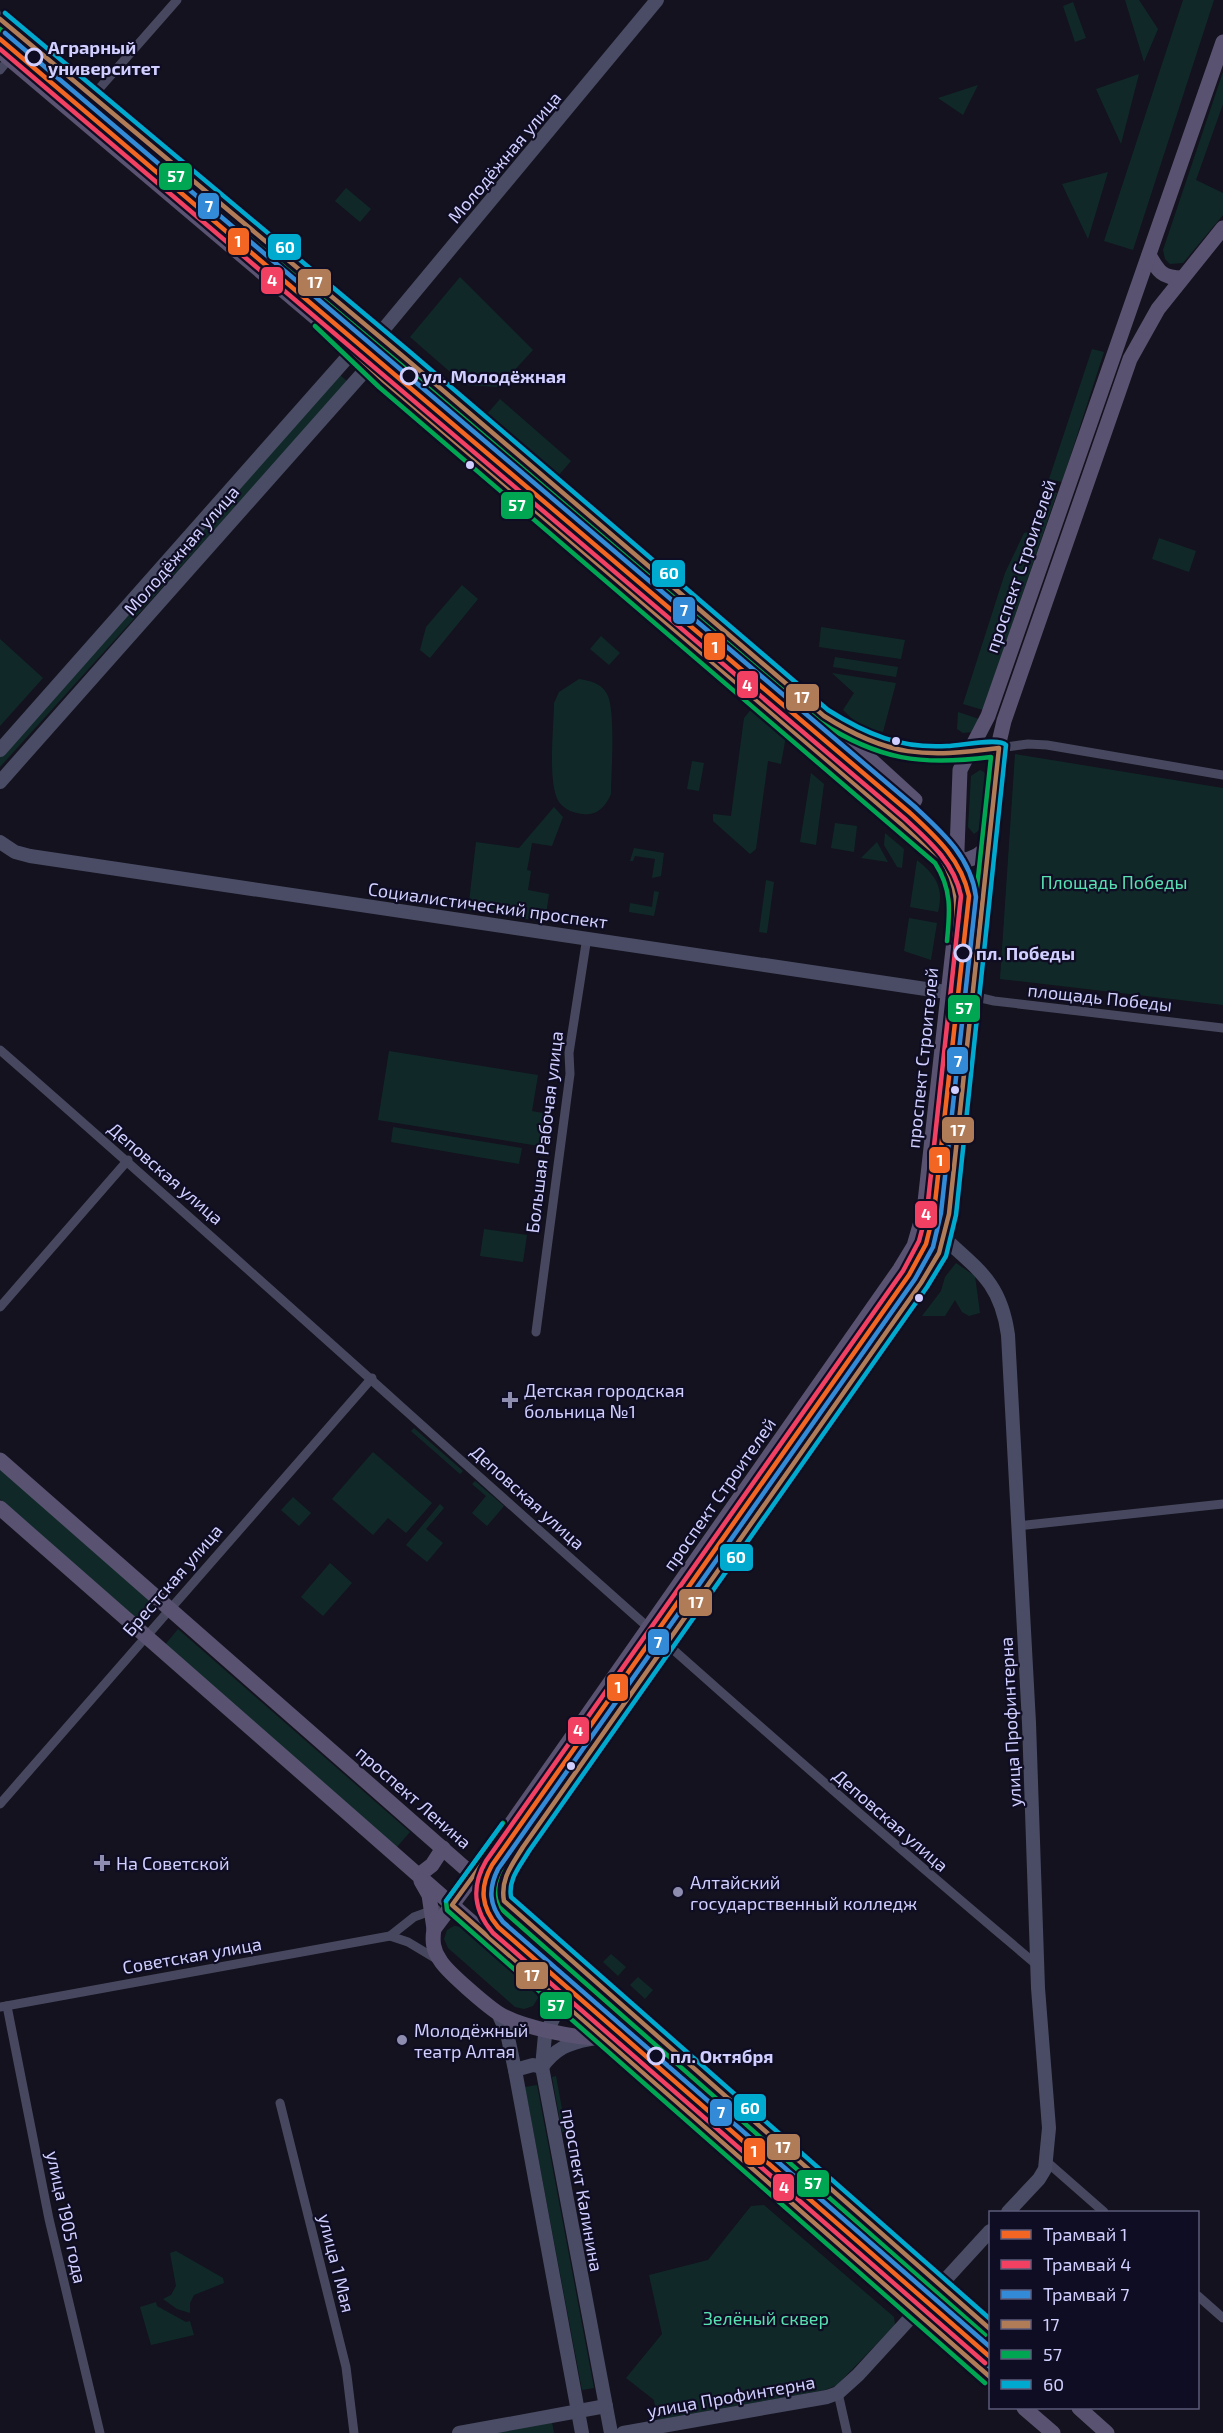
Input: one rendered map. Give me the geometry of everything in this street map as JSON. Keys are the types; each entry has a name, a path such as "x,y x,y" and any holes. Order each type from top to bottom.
{"main road":[{"path":"0,19 378,336 824,716 911,795 914,804 900,821"},
{"name":"проспект Строителей","path":"434,1929 817,1389 906,1261 921,1229 959,895 957,861 960,770 988,716 1223,42"},
{"path":"3,60 76,115 930,847 951,871 959,895"},
{"name":"проспект Строителей","path":"504,1901 501,1892 505,1875 921,1283 944,1238 974,996 999,748 1004,721 1130,359 1144,331 1182,278 1223,228"},
{"path":"1149,255 1159,272 1168,278 1182,278"},
{"path":"824,716 871,745 914,754 968,753 999,748"},
{"path":"930,847 957,861 973,858 990,844"},
{"path":"817,1389 837,1403"},
{"name":"проспект Ленина","path":"0,1460 989,2328"},
{"path":"0,1509 562,2001 598,2039 916,2311 989,2377"},
{"path":"419,1875 432,1865 443,1848"},
{"path":"419,1875 429,1895 434,1929 432,1939 441,1962 498,2013 547,2028 598,2039"},
{"path":"1025,2409 1053,2433"},
{"path":"1080,2409 1107,2433"}],"street":[{"path":"76,115 177,0"},
{"name":"Молодёжная улица","path":"0,750 353,351 366,340 378,336 657,0"},
{"name":"Молодёжная улица","path":"0,782 369,366 378,351 378,336"},
{"path":"999,748 1028,744 1047,745 1223,775"},
{"name":"Социалистический проспект","path":"0,842 15,852 30,856 974,996"},
{"name":"Большая Рабочая улица","path":"536,1332 570,1074 569,1053 587,937"},
{"name":"площадь Победы","path":"974,996 993,1001 1223,1028"},
{"name":"Деповская улица","path":"0,1050 128,1160 372,1378 780,1747 1037,1965"},
{"path":"0,1307 128,1160"},
{"name":"улица Профинтерна","path":"944,1238 989,1280 1002,1303 1006,1316 1029,1723 1037,1965 1049,2128 1047,2162 1039,2179 1009,2211"},
{"name":"Брестская улица","path":"0,1804 372,1378"},
{"path":"1017,1526 1223,1504"},
{"path":"390,1936 414,1917 453,1905"},
{"path":"390,1936 408,1942 441,1962"},
{"name":"Советская улица","path":"3,2007 390,1936"},
{"name":"проспект Калинина","path":"567,1957 567,1979 562,2001 547,2028 542,2067 611,2433"},
{"name":"улица 1905 года","path":"3,2007 49,2219 100,2433"},
{"path":"498,2013 507,2033 582,2433"},
{"path":"514,2070 533,2066 542,2067 552,2053 566,2045 598,2039"},
{"name":"улица 1 Мая","path":"280,2103 346,2367 354,2433"},
{"path":"1047,2162 1103,2211"},
{"name":"улица Профинтерна","path":"623,2433 827,2397 838,2393 989,2232"},
{"path":"1199,2298 1223,2318"},
{"path":"838,2393 847,2433"},
{"path":"459,2433 606,2406"}],"green space":[{"path":"1125,0 1139,0 1158,29 1144,62"},
{"path":"1183,0 1214,0 1133,250 1104,241"},
{"path":"1073,2 1086,38 1075,42 1063,6"},
{"path":"1223,72 1223,104 1196,180 1223,193 1223,215 1183,263 1170,264 1165,259 1163,250"},
{"path":"1139,74 1121,144 1096,89"},
{"path":"978,85 963,115 938,98"},
{"path":"1108,172 1088,239 1062,184"},
{"path":"346,188 371,209 360,222 335,201"},
{"path":"460,277 533,350 499,387 465,385 410,337"},
{"path":"1092,349 1104,352 1062,482 1049,479"},
{"path":"340,375 348,382 0,767 0,757"},
{"path":"500,399 571,461 558,476 487,414"},
{"path":"1047,489 1057,493 983,710 963,704 1005,573 1024,533 1033,531"},
{"path":"1159,538 1196,551 1189,572 1152,559"},
{"path":"462,585 478,599 430,658 420,650 426,627"},
{"path":"821,627 905,640 901,659 819,647"},
{"path":"601,636 620,653 609,665 590,649"},
{"path":"0,639 43,678 0,726"},
{"path":"835,657 898,667 896,677 833,667"},
{"path":"832,673 896,683 883,732 859,725 843,710 854,693"},
{"path":"579,679 602,687 610,702 611,713 611,794 600,809 588,814 570,811 559,802 555,794 552,769 554,703 559,692"},
{"path":"753,707 786,736 781,764 768,761 756,849 750,854 713,821 713,814 731,816 744,718"},
{"path":"958,712 979,719 973,732 963,733 957,729"},
{"name":"Площадь Победы","path":"1015,754 1223,788 1223,1005 1000,979"},
{"path":"692,761 704,763 699,791 687,789"},
{"path":"980,770 987,777 982,828 974,834 968,827 971,776"},
{"path":"811,773 824,784 816,845 800,842"},
{"path":"554,807 563,817 552,846 532,843 527,870 531,871 528,890 549,894 545,922 468,910 476,842 519,848"},
{"path":"835,823 857,826 854,852 831,848"},
{"path":"885,833 904,849 902,868 897,867 884,845"},
{"path":"877,842 888,862 861,858"},
{"path":"634,848 664,853 661,876 652,878 655,859 635,856 633,861 630,861"},
{"path":"917,860 929,871 937,883 940,896 938,912 910,907"},
{"path":"766,880 774,882 767,933 759,932"},
{"path":"654,891 659,892 654,916 629,912 630,903 652,907"},
{"path":"909,918 937,923 931,960 904,951"},
{"path":"389,1051 538,1075 532,1111 543,1113 539,1146 378,1120"},
{"path":"393,1127 522,1148 519,1164 391,1142"},
{"path":"484,1229 527,1235 523,1262 480,1256"},
{"path":"956,1263 975,1276 980,1313 969,1316 962,1312 955,1300 945,1316 922,1316 941,1291 945,1277"},
{"path":"414,1428 463,1471 460,1474 411,1431"},
{"path":"373,1452 432,1503 406,1533 388,1518 373,1535 332,1499"},
{"path":"0,1469 154,1604 139,1621 0,1499"},
{"path":"475,1481 504,1506 487,1526 472,1513 486,1496 472,1484"},
{"path":"293,1497 311,1513 299,1526 281,1510"},
{"path":"440,1504 444,1508 426,1529 443,1543 427,1562 406,1545"},
{"path":"330,1563 352,1583 323,1616 301,1597"},
{"path":"178,1629 410,1832 396,1848 164,1646"},
{"path":"454,1926 463,1927 535,1990 538,1998 533,2006 524,2009 515,2007 448,1948 444,1939 447,1930"},
{"path":"611,1954 626,1967 618,1976 603,1962"},
{"path":"638,1977 653,1990 645,1999 630,1985"},
{"path":"556,2076 566,2131 562,2132 552,2077"},
{"path":"537,2085 594,2388 582,2390 525,2087"},
{"name":"Зелёный сквер","path":"764,2205 894,2317 895,2325 837,2385 825,2390 657,2420 654,2400 626,2378 662,2334 649,2275 708,2260 751,2206"},
{"path":"176,2251 223,2278 224,2283 194,2295 190,2303 190,2313 177,2309 163,2299 171,2295 176,2286 170,2253"},
{"path":"156,2302 157,2306 186,2322 190,2321 194,2335 151,2345 140,2307"},
{"path":"552,2422 554,2433 493,2433"}],"tram line":[{"name":"7","path":"5,33 914,806 954,846 968,870 976,897 941,1213 933,1247 915,1279 498,1869 491,1890 495,1909 503,1922 989,2346"},
{"name":"1","path":"0,39 909,812 929,830 954,860 960,871 969,896 934,1212 926,1244 909,1275 492,1865 485,1882 484,1897 488,1912 498,1927 989,2356"},
{"name":"4","path":"0,49 904,818 939,853 958,884 961,896 927,1211 919,1241 903,1271 486,1861 478,1880 476,1898 481,1916 493,1933 985,2363"}],"transit line":[{"name":"60","path":"5,13 410,352 828,710 870,733 914,745 953,746 988,742 1006,745 956,1215 946,1256 927,1287 529,1851 511,1884 511,1897 989,2318"},
{"name":"17","path":"0,19 405,358 824,716 868,740 908,751 949,753 999,748 949,1214 939,1253 921,1283 523,1847 508,1872 503,1893 504,1901 989,2328"},
{"name":"57","path":"0,29 400,364 820,722 862,745 901,757 943,761 991,757 942,1213 932,1250 915,1279 507,1857 496,1881 495,1890 499,1907 985,2335"},
{"name":"60","path":"323,314 389,375 946,853 953,864 961,886 963,908 961,944"},
{"name":"17","path":"320,321 384,381 941,858 951,878 956,898 954,942"},
{"name":"57","path":"315,326 379,387 935,863 947,891 949,920 947,941"},
{"name":"57","path":"503,1823 446,1901 447,1910 985,2383"},
{"name":"60","path":"446,1901 502,1824"},
{"name":"17","path":"509,1827 452,1905 989,2376"},
{"name":"60","path":"567,1995 989,2366"}],"place":[{"name":"Аграрный университет","path":"34,57"},
{"name":"ул. Молодёжная","path":"409,376"},
{"name":"пл. Победы","path":"963,953"},
{"name":"Детская городская больница №1","path":"510,1400"},
{"name":"На Советской","path":"102,1863"},
{"name":"Алтайский государственный колледж","path":"678,1892"},
{"name":"Молодёжный театр Алтая","path":"402,2040"},
{"name":"пл. Октября","path":"656,2056"}]}
